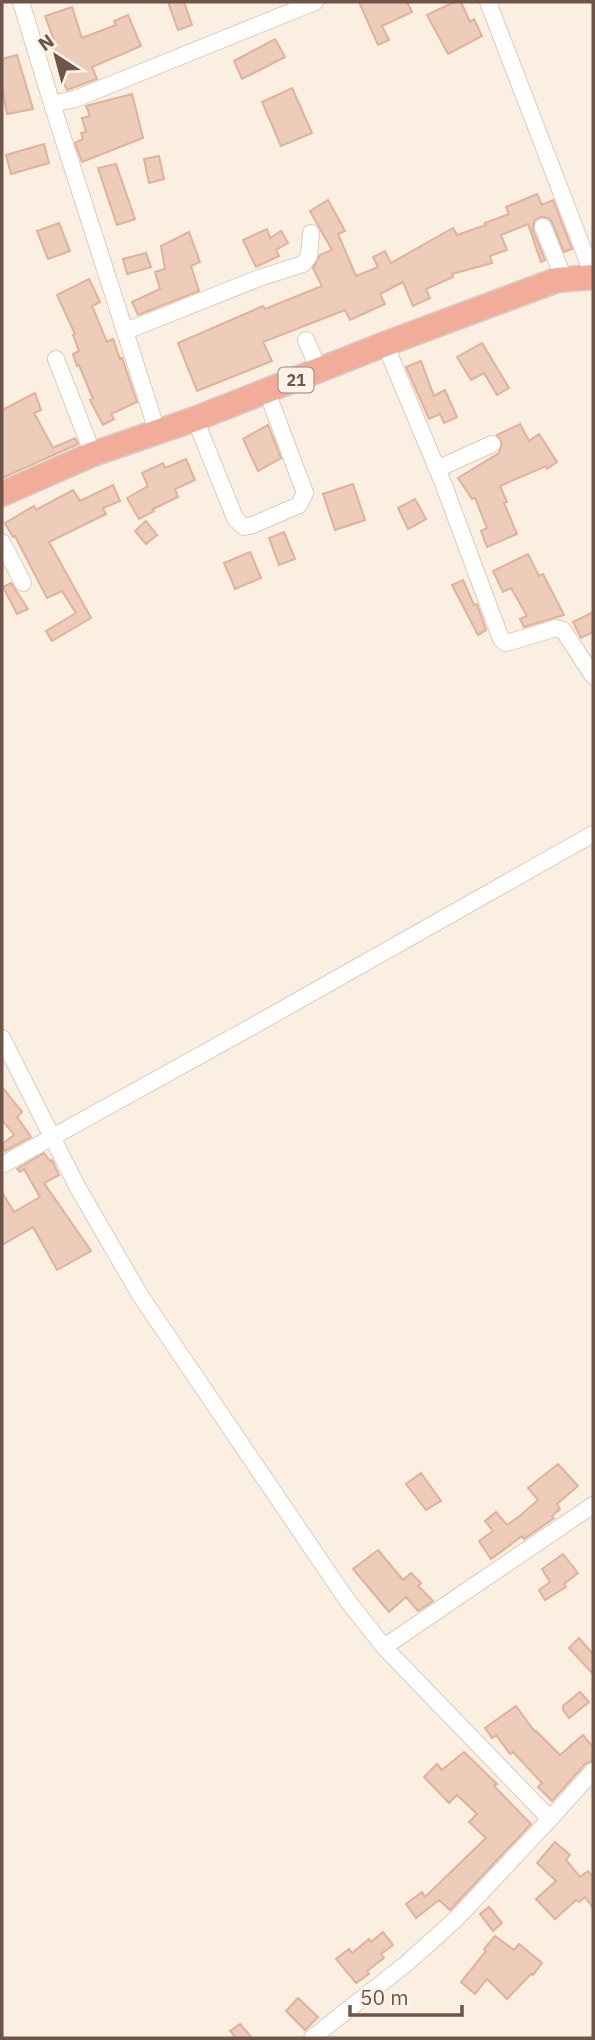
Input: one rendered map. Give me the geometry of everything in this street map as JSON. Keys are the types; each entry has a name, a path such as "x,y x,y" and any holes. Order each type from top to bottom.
{"highway":[{"name":"21","path":"2,494 93,454 267,392 385,344 564,279 593,276"}],"street":[{"path":"21,2 158,431"},
{"path":"52,104 86,95 315,2"},
{"path":"488,2 593,276"},
{"path":"543,227 564,279"},
{"path":"126,331 259,278 303,264 309,256 311,233"},
{"path":"306,340 319,370"},
{"path":"385,344 437,469 501,639 505,643 556,628 563,630 593,676"},
{"path":"56,359 93,454"},
{"path":"195,419 235,518 244,527 253,526 299,505 305,493 267,392"},
{"path":"437,469 492,444"},
{"path":"2,542 23,583"},
{"path":"2,1165 593,834"},
{"path":"2,1038 78,1188 140,1295 347,1600 384,1647 550,1819"},
{"path":"384,1647 593,1505"},
{"path":"312,2038 407,1963 456,1919 593,1771"}],"building":[{"path":"168,2 184,2 192,25 178,30"},
{"path":"359,2 407,2 412,12 382,26 389,40 378,45"},
{"path":"454,2 461,2 470,22 474,19 482,36 448,54 427,15"},
{"path":"72,7 82,38 116,25 114,21 128,15 141,46 92,67 97,79 67,90 54,61 58,59 49,42 54,40 45,16"},
{"path":"275,39 285,57 242,79 234,61"},
{"path":"17,55 33,109 7,114 2,86 2,59"},
{"path":"292,88 312,133 281,146 262,102"},
{"path":"132,94 143,138 82,162 75,143 83,139 81,133 86,132 82,118 90,116 86,106"},
{"path":"44,144 49,163 11,174 6,155"},
{"path":"159,156 164,179 149,183 144,159"},
{"path":"116,164 135,219 117,225 98,168"},
{"path":"537,194 542,205 553,200 572,249 564,252 552,222 549,218 540,217 534,221 533,230 545,260 541,262 528,224 501,235 507,250 490,256 492,263 452,274 453,277 426,289 430,298 413,306 403,282 380,294 385,304 350,320 345,310 263,342 272,361 197,391 178,343 263,306 265,309 322,286 313,268 320,255 332,250 310,211 328,200 345,231 338,234 356,276 378,267 373,257 385,251 391,263 453,228 457,235 486,225 485,223 509,214 506,207"},
{"path":"59,223 70,251 48,259 37,231"},
{"path":"267,229 270,238 281,231 288,243 276,250 279,256 256,267 243,240"},
{"path":"189,232 200,262 191,266 199,291 138,315 132,302 160,289 155,272 165,269 161,246"},
{"path":"146,253 151,267 127,274 123,259"},
{"path":"89,279 100,302 92,306 107,342 113,339 120,359 122,358 137,402 111,414 114,419 103,425 90,400 93,399 79,365 77,366 73,354 79,351 73,335 75,334 57,295"},
{"path":"482,343 509,388 497,395 484,373 471,380 457,357"},
{"path":"421,361 434,396 445,390 457,417 444,423 440,414 429,419 406,367"},
{"path":"35,393 41,410 34,413 53,448 75,438 78,444 2,478 2,410"},
{"path":"520,424 529,441 539,434 557,462 547,469 546,466 500,486 517,534 487,547 481,531 487,528 475,498 472,499 458,478 499,453 502,444 497,435"},
{"path":"268,425 281,458 258,471 243,439"},
{"path":"186,459 195,480 175,489 178,497 139,519 127,498 148,486 142,473 163,463 165,468"},
{"path":"353,484 365,520 335,530 323,494"},
{"path":"113,485 120,501 103,508 106,514 49,542 91,618 52,641 46,631 76,613 62,591 47,598 15,536 13,537 5,523 34,506 36,510 73,490 80,501"},
{"path":"415,499 426,519 408,529 398,508"},
{"path":"146,521 157,535 146,544 135,531"},
{"path":"284,532 295,559 279,565 269,538"},
{"path":"250,552 261,578 235,589 224,563"},
{"path":"528,554 539,576 543,574 564,615 524,627 520,619 527,616 511,588 503,592 493,571"},
{"path":"463,580 474,605 477,604 486,630 478,635 452,585"},
{"path":"11,583 28,609 17,614 3,587"},
{"path":"593,612 593,632 581,638 573,622"},
{"path":"2,1087 22,1112 17,1117 31,1137 5,1151 2,1144 14,1135 2,1120"},
{"path":"44,1153 52,1160 59,1175 44,1183 91,1251 57,1270 33,1227 2,1245 2,1192 14,1212 40,1197 24,1169 20,1172 17,1169"},
{"path":"558,1464 578,1486 557,1504 560,1509 552,1516 554,1518 524,1539 522,1536 491,1559 479,1541 493,1531 485,1521 496,1512 507,1525 521,1515 538,1500 528,1488"},
{"path":"421,1473 441,1501 426,1510 406,1484"},
{"path":"378,1550 403,1580 411,1573 421,1583 418,1586 433,1601 418,1611 406,1597 389,1612 353,1569"},
{"path":"563,1554 578,1573 564,1584 566,1587 545,1600 539,1590 550,1582 542,1569"},
{"path":"579,1638 593,1654 593,1674 569,1648"},
{"path":"580,1692 589,1702 569,1718 563,1706"},
{"path":"516,1706 535,1732 560,1755 583,1735 593,1747 593,1761 585,1764 552,1801 538,1787 542,1783 513,1752 510,1754 496,1735 492,1738 485,1728"},
{"path":"464,1752 497,1784 494,1786 531,1824 450,1910 439,1900 416,1918 406,1904 422,1892 425,1897 486,1838 469,1822 477,1814 457,1795 449,1803 424,1777 437,1764 442,1770"},
{"path":"555,1842 570,1855 566,1860 580,1877 588,1871 593,1877 593,1908 585,1897 579,1902 576,1900 555,1919 536,1899 556,1881 537,1863"},
{"path":"489,1907 502,1923 493,1931 480,1914"},
{"path":"383,1932 393,1945 381,1954 384,1958 367,1971 369,1974 356,1983 336,1959 349,1949 352,1953"},
{"path":"495,1936 514,1950 519,1944 542,1963 507,1999 487,1979 475,1994 461,1982"},
{"path":"298,1998 318,2017 305,2030 286,2011"},
{"path":"240,2024 252,2038 236,2038 230,2031"}]}
